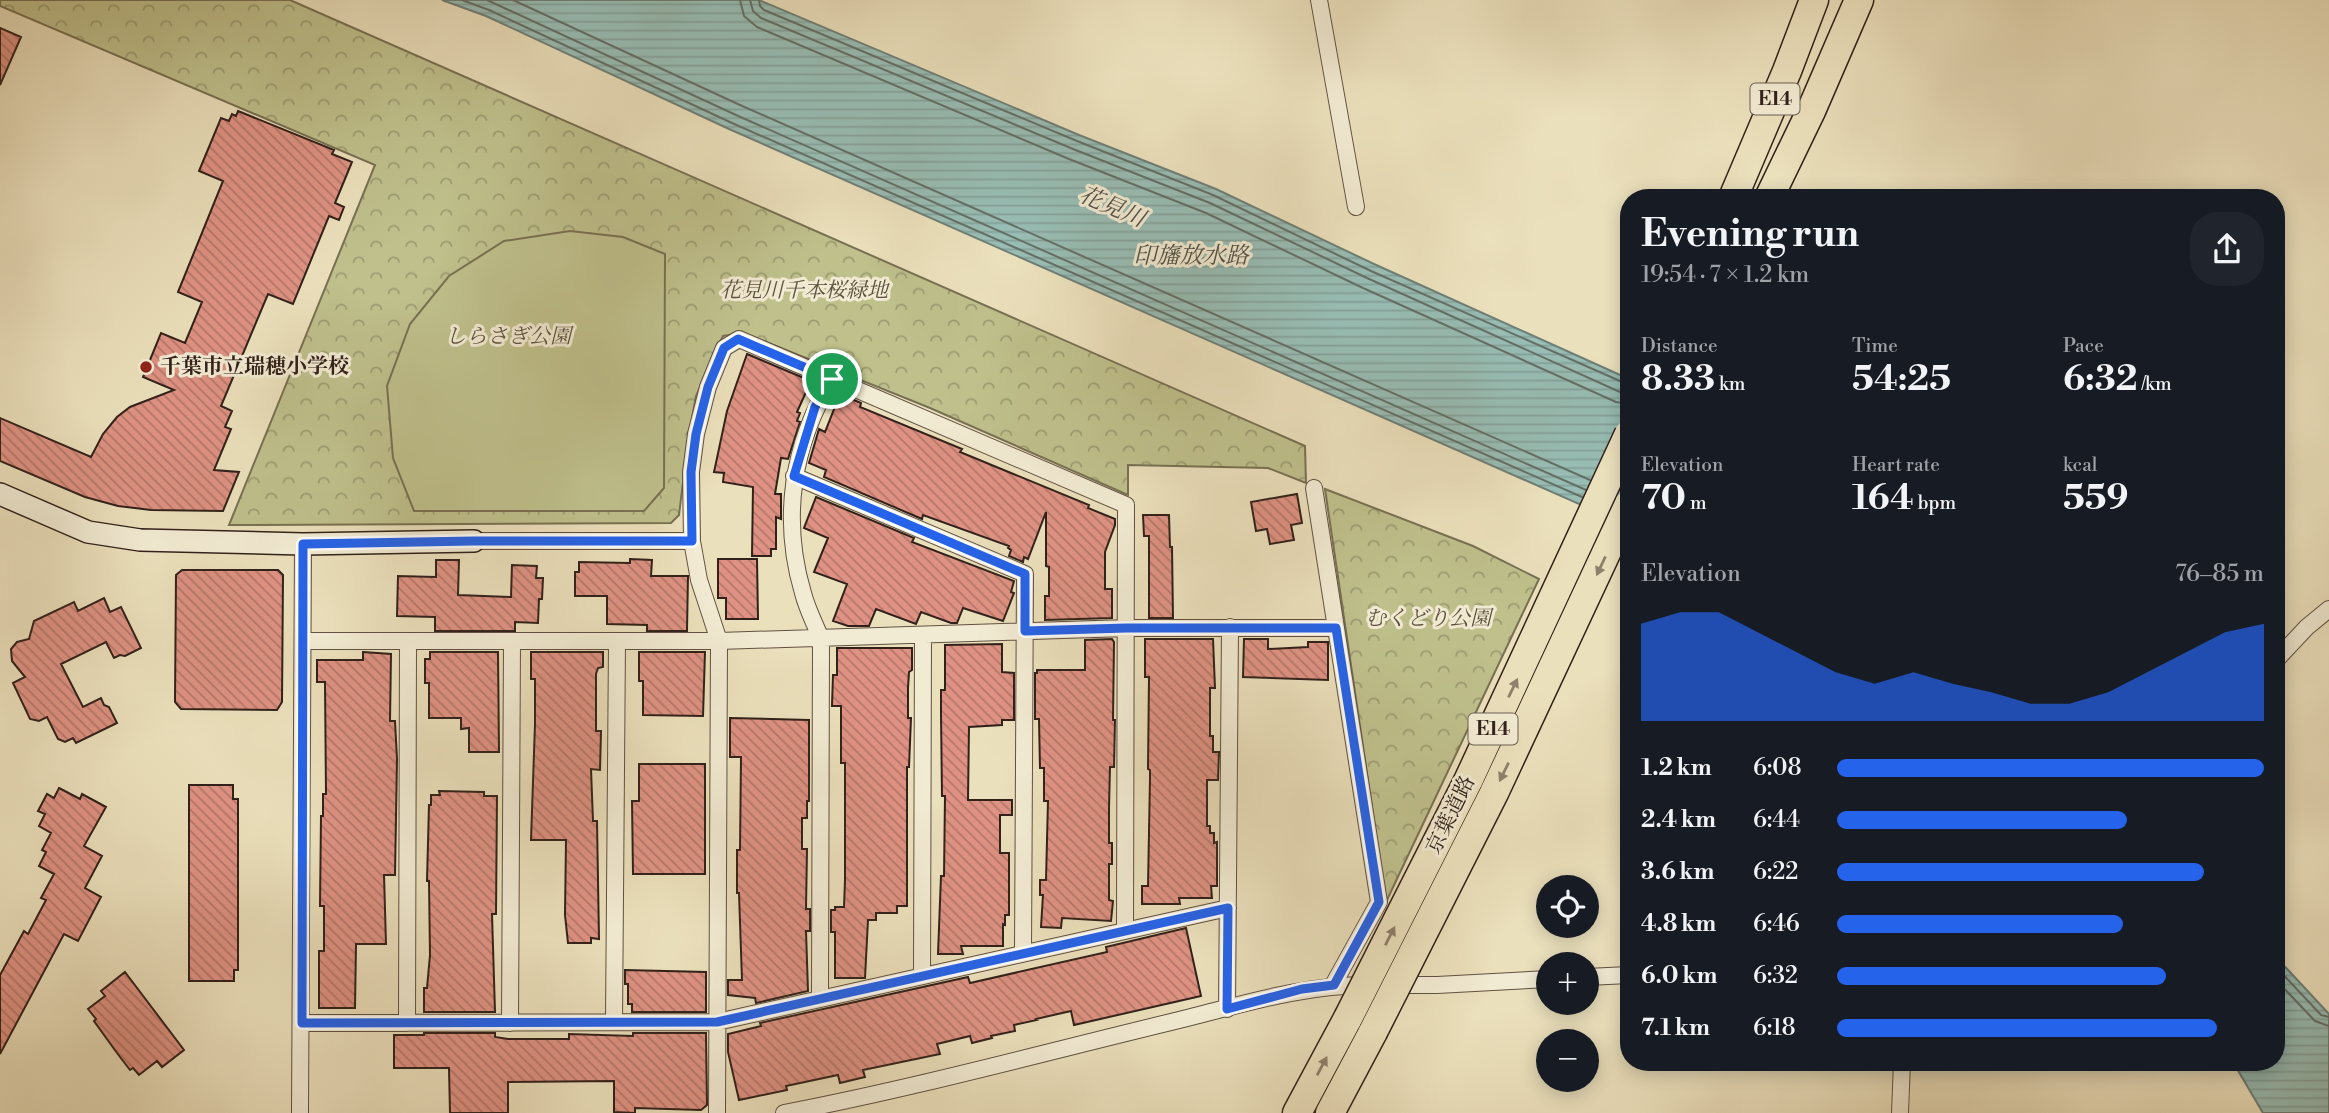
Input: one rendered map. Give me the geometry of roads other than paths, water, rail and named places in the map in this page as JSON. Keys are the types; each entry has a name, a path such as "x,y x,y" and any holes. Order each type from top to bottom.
{"highway":[{"path":"1734,189 1797,0"},
{"name":"E14","path":"1735,189 1787,71 1814,0"},
{"name":"E14","path":"1767,189 1843,0"},
{"path":"1773,189 1859,0"},
{"name":"京葉道路","path":"1297,1113 1474,769 1620,453"},
{"name":"京葉道路","path":"1330,1113 1494,793 1620,523"}],"street":[{"path":"1319,0 1356,207"},
{"path":"717,1113 719,642 699,580 692,541 691,472 696,434 708,387 724,348 738,339 1126,505 1125,930"},
{"path":"820,998 821,639 803,594 792,546 794,476 815,407 832,379"},
{"path":"794,476 1025,574 1023,953"},
{"path":"1314,488 1379,902 1334,985"},
{"path":"0,495 89,532 139,540 303,544 692,541"},
{"path":"300,1113 303,544"},
{"path":"2285,650 2329,609"},
{"path":"1227,1009 1230,627"},
{"path":"304,641 719,642 1127,628 1336,628"},
{"path":"922,976 923,636"},
{"path":"614,1022 617,641"},
{"path":"510,1023 512,642"},
{"path":"407,1023 408,643"},
{"path":"302,1023 717,1022 1228,908"},
{"path":"1599,976 1620,975"},
{"path":"784,1113 1302,989 1334,985 1437,985 1536,980"},
{"path":"1900,1113 1902,1071"}],"water":[{"name":"印旛放水路","path":"442,0 759,0 1079,135 1216,189 1620,375 1620,522 729,129 486,16"},
{"path":"2285,967 2329,1014 2329,1113 2263,1113 2238,1071 2285,1071"}],"place":[{"name":"千葉市立瑞穂小学校","path":"146,367"}],"water label":[{"name":"花見川","path":"1112,207"}],"park label":[{"name":"花見川千本桜緑地","path":"804,291"},
{"name":"しらさぎ公園","path":"508,337"},
{"name":"むくどり公園","path":"1428,619"}]}
